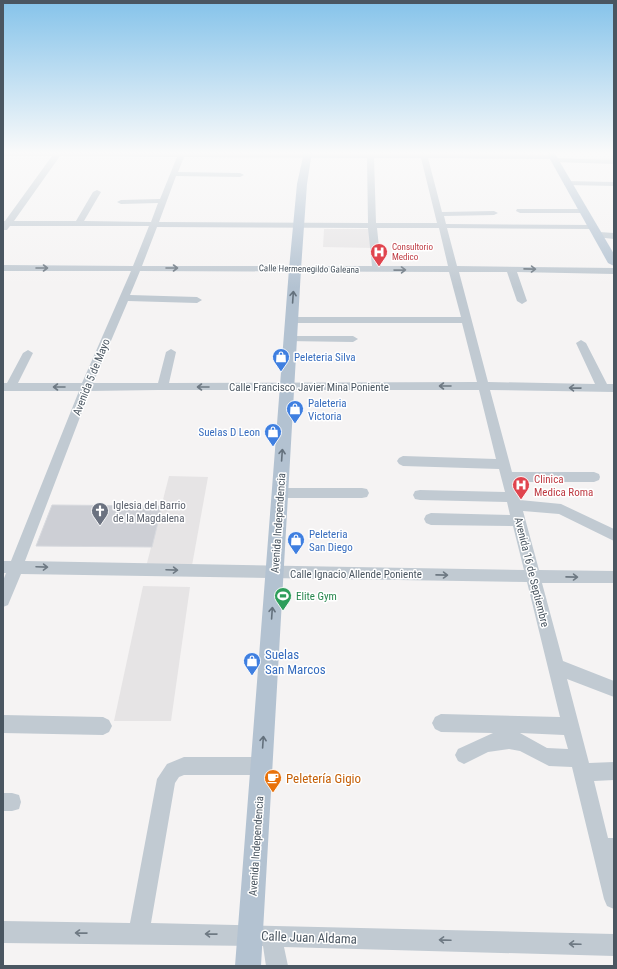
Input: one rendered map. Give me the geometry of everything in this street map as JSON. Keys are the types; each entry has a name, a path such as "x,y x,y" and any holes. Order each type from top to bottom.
{"main road":[{"name":"Avenida Independencia","path":"248,966 261,935 261,766 301,197"},
{"path":"576,197 614,263"}],"street":[{"path":"5,225 27,197"},
{"path":"79,223 94,197"},
{"name":"Avenida 5 de Mayo","path":"3,600 10,567 137,268 163,197"},
{"path":"371,197 376,270"},
{"name":"Avenida 16 de Septiembre","path":"435,197 468,320 581,765 608,848 614,899"},
{"path":"121,202 162,201"},
{"path":"520,211 584,211"},
{"path":"5,225 79,223 372,225 441,220 494,213"},
{"path":"441,220 596,231 614,236"},
{"name":"Calle Hermenegildo Galeana","path":"3,268 376,270 510,269 614,271"},
{"path":"510,269 522,301"},
{"path":"124,298 197,300"},
{"path":"291,320 468,320"},
{"path":"290,339 354,339"},
{"path":"581,343 608,388"},
{"path":"162,388 171,352"},
{"path":"7,387 28,353"},
{"name":"Calle Francisco Javier Mina Poniente","path":"7,387 162,388 484,386 608,388"},
{"path":"403,461 506,471 594,477"},
{"path":"280,493 362,494"},
{"path":"420,495 514,501 561,509 614,535"},
{"path":"431,519 519,521"},
{"name":"Calle Ignacio Allende Poniente","path":"10,567 275,573 614,577"},
{"path":"556,667 614,689"},
{"path":"441,723 571,726"},
{"path":"3,724 103,726"},
{"path":"464,755 486,742 505,740 524,744 544,756 614,771"},
{"path":"139,934 166,779 172,770 184,766 261,766"},
{"name":"Calle Juan Aldama","path":"3,932 261,935 614,945"},
{"path":"261,935 277,966"}],"shaded area":[{"path":"324,229 371,229 373,248 323,247"},
{"path":"169,476 208,477 191,571 145,571"},
{"path":"143,586 190,587 171,721 114,721"}],"building":[{"name":"Iglesia del Barrio de la Magdalena","path":"52,505 162,506 152,547 36,546"}],"place":[{"name":"Consultorio Medico","path":"379,267"},
{"name":"Peleteria Silva","path":"281,372"},
{"name":"Paleteria Victoria","path":"295,424"},
{"name":"Suelas D Leon","path":"273,447"},
{"name":"Clinica Medica Roma","path":"521,500"},
{"name":"Iglesia del Barrio de la Magdalena","path":"100,526"},
{"name":"Peleteria San Diego","path":"296,555"},
{"name":"Elite Gym","path":"283,611"},
{"name":"Suelas San Marcos","path":"252,676"},
{"name":"Peletería Gigio","path":"273,793"}]}
